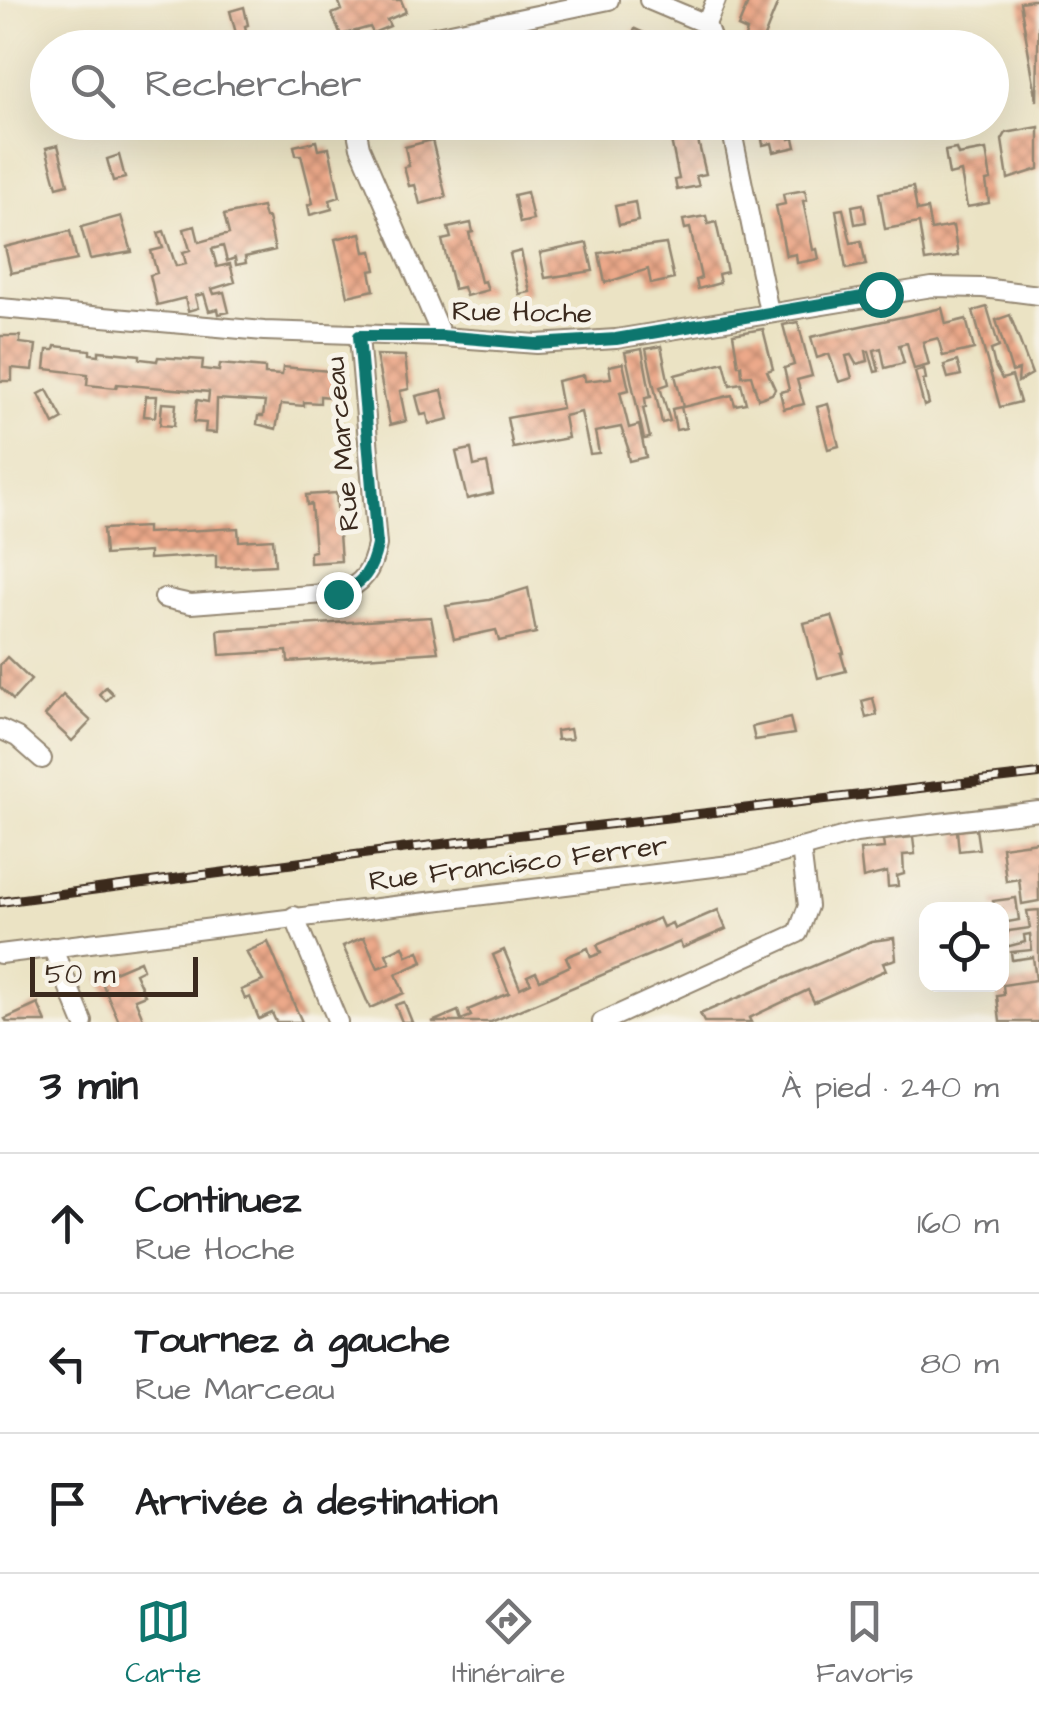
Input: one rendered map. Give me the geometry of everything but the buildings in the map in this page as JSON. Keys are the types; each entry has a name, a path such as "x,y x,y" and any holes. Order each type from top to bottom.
{"street":[{"path":"465,30 609,0"},
{"path":"649,0 706,24"},
{"path":"708,30 706,24 716,0"},
{"path":"358,140 442,336"},
{"path":"734,140 769,312"},
{"name":"Rue Hoche","path":"0,308 359,336 442,336 536,344 616,339 932,287 1039,295"},
{"name":"Rue Marceau","path":"164,598 191,604 338,594 364,580 377,545 359,336"},
{"path":"0,729 18,737 42,759"},
{"name":"Rue Francisco Ferrer","path":"0,954 746,863 856,833 1039,812"},
{"path":"602,1022 798,933 808,906 801,848"},
{"path":"294,916 338,1022"},
{"path":"52,946 83,1022"}],"railway":[{"path":"0,902 408,848 1039,774"}],"route":[{"path":"338,594 364,580 377,545 359,336 442,336 536,344 616,339 880,294"}]}
